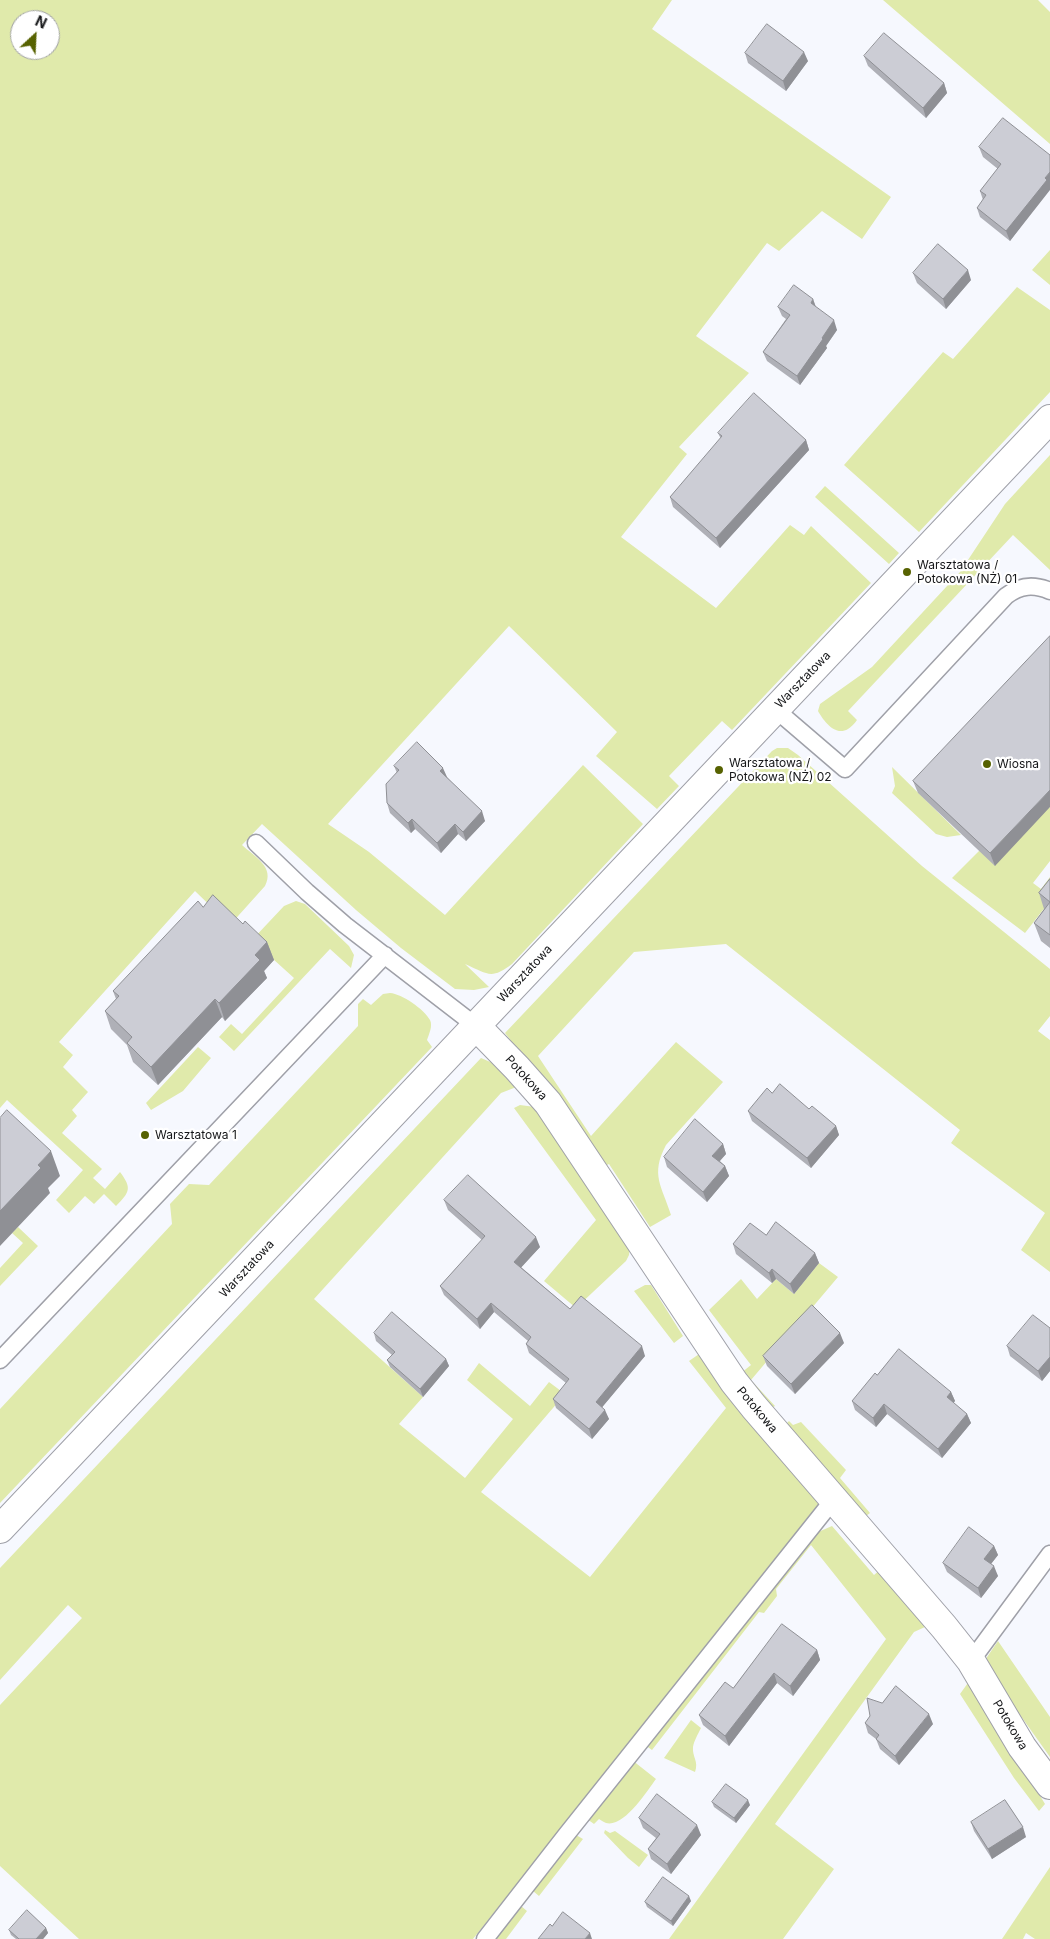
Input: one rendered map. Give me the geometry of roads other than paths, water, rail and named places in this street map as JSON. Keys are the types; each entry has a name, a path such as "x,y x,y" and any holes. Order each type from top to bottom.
{"street":[{"name":"Warsztatowa","path":"0,1529 1050,419"},
{"name":"Potokowa","path":"476,1026 548,1102 734,1382 944,1627 971,1662 1022,1748 1050,1785"}],"lane":[{"path":"776,709 845,769 1006,596 1014,590 1024,587 1035,586 1050,591"},
{"path":"256,843 313,897 346,925 476,1026"},
{"path":"0,1360 385,955"},
{"path":"485,1939 834,1499"},
{"path":"971,1662 1050,1554"}],"place":[{"name":"Warsztatowa / Potokowa (NŻ) 01","path":"907,572"},
{"name":"Wiosna","path":"987,764"},
{"name":"Warsztatowa / Potokowa (NŻ) 02","path":"719,770"},
{"name":"Warsztatowa 1","path":"145,1135"}]}
